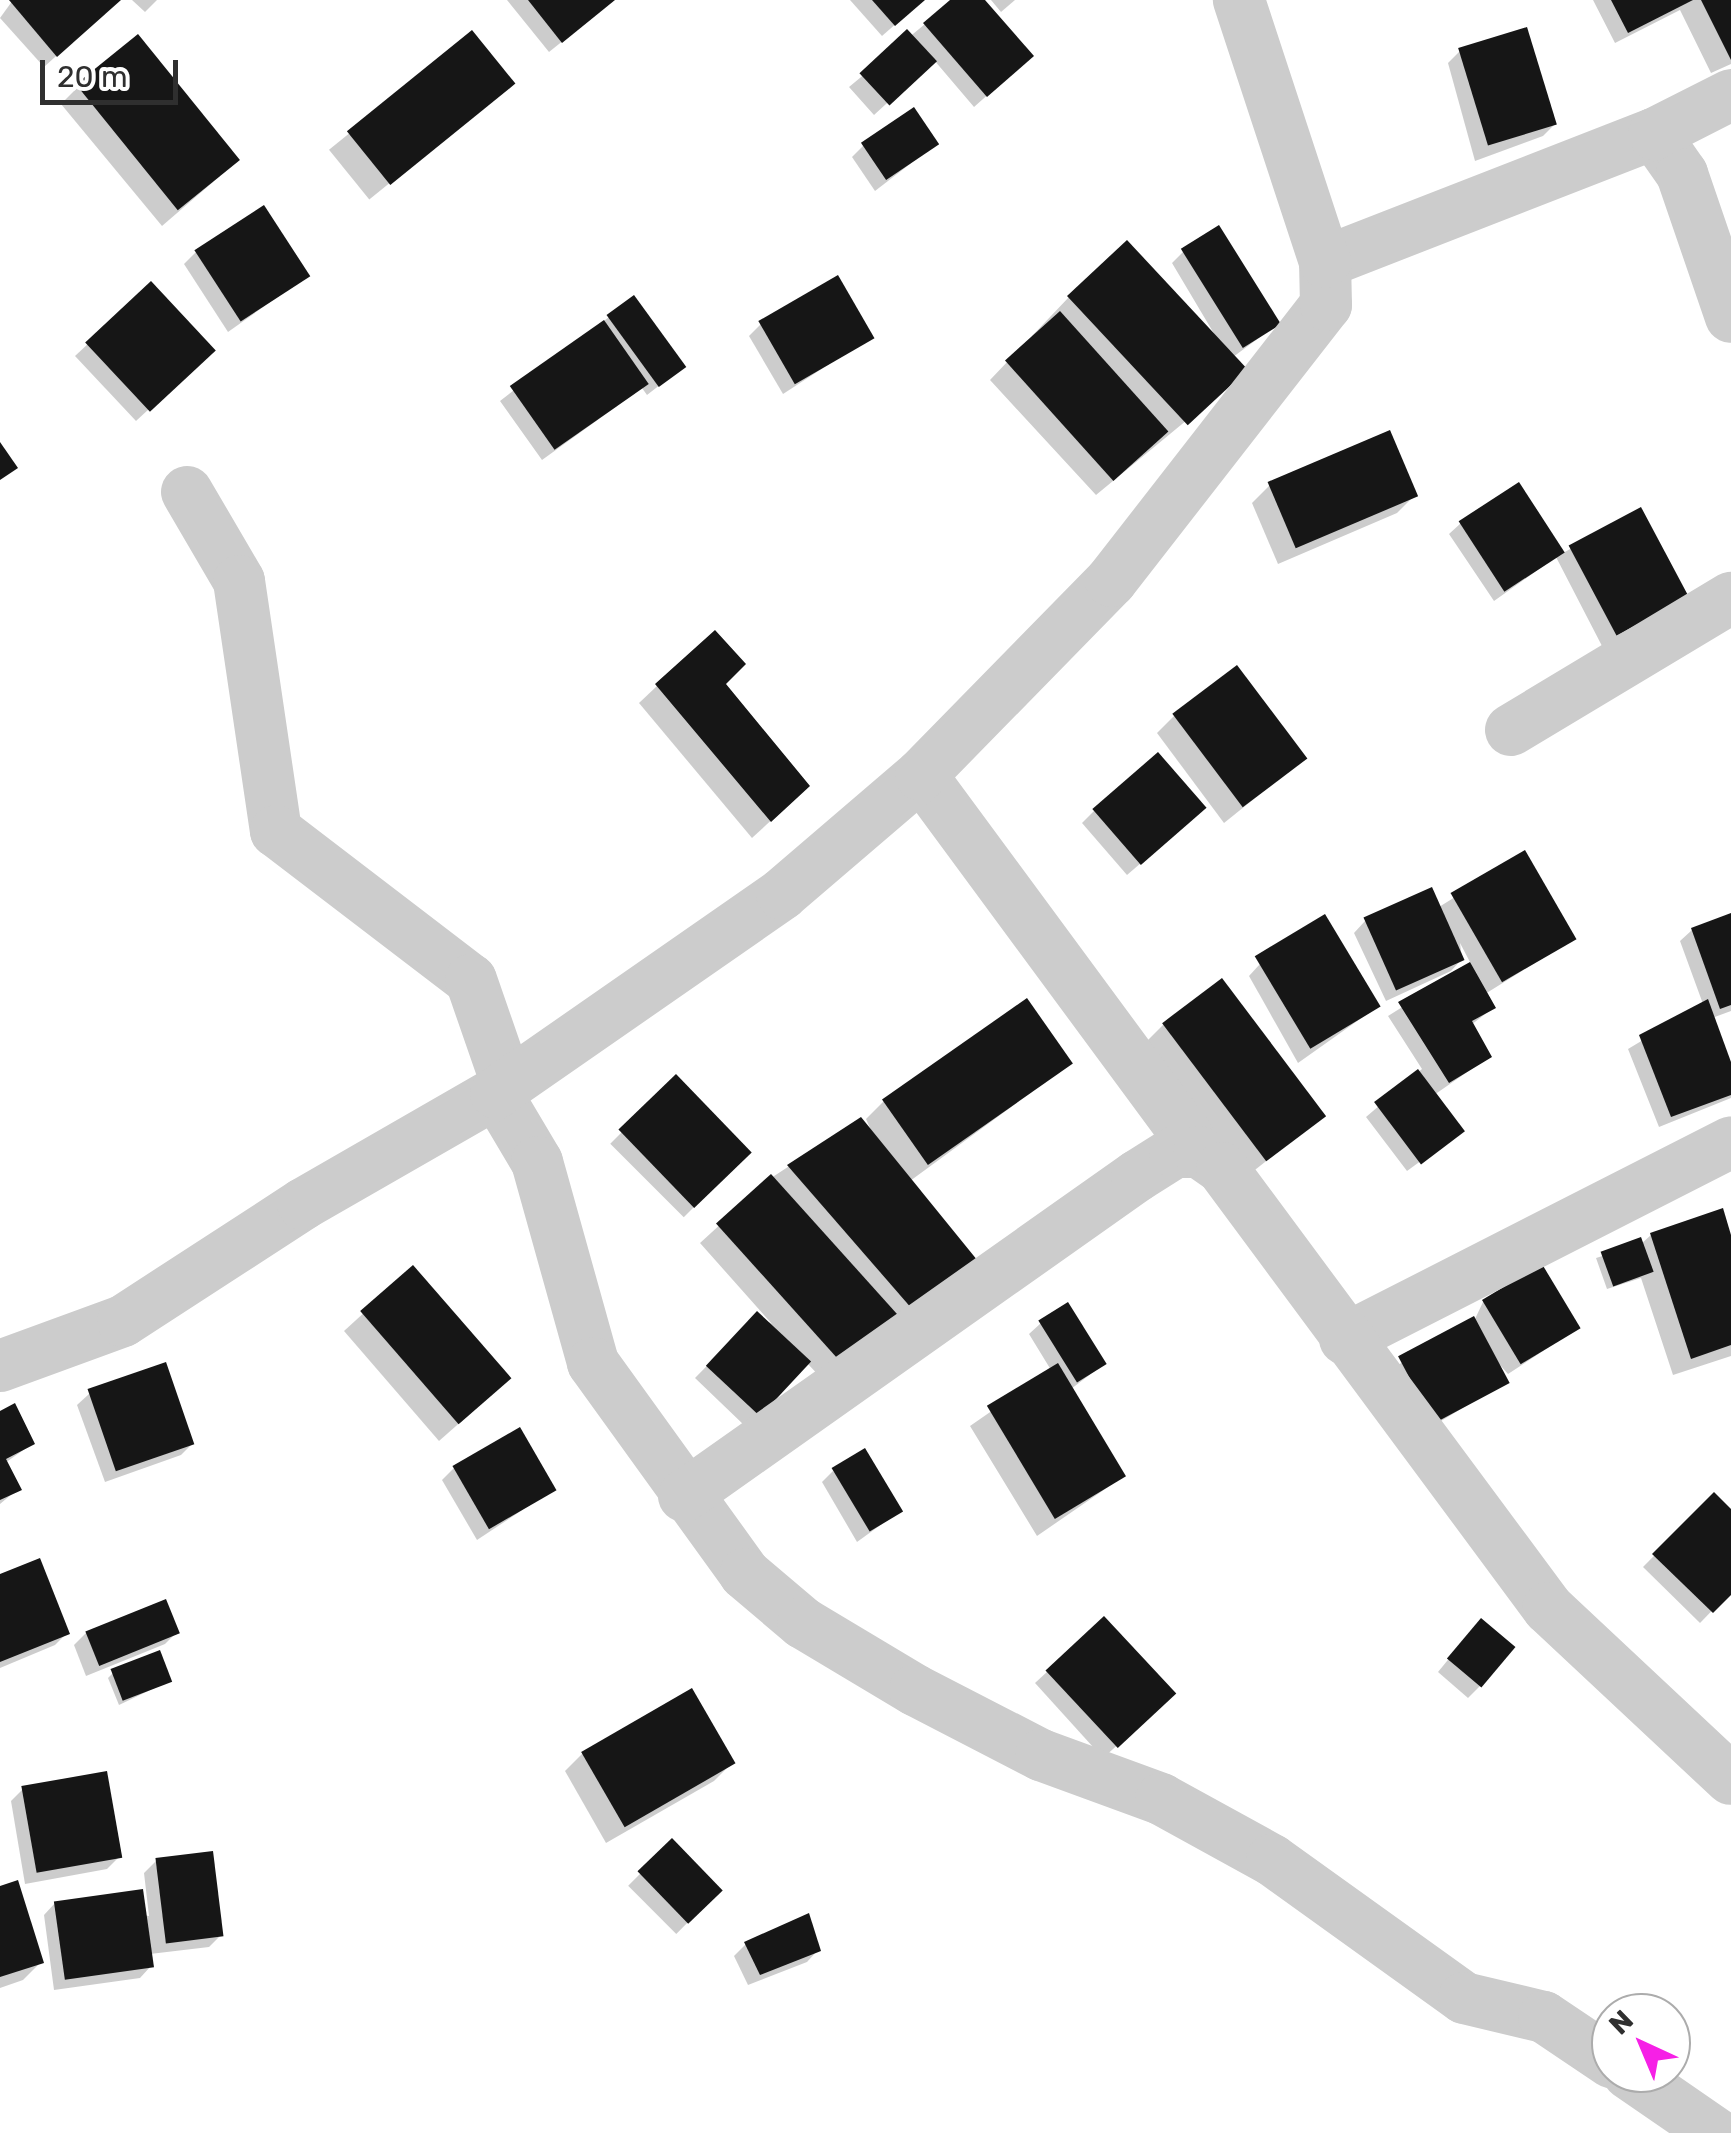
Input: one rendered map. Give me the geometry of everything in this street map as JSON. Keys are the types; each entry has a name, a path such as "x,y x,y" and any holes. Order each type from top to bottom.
{"street":[{"path":"0,1366 123,1321 303,1204 501,1087 782,894 921,774 1111,582 1209,461 1326,305 1325,262 1238,0"},
{"path":"1325,262 1654,134 1731,95"},
{"path":"1654,134 1682,174 1731,317"},
{"path":"187,492 239,581 276,831 472,980 501,1087 537,1162 593,1362 684,1496 745,1574 803,1623 1041,1754 1177,1808 1272,1860 1464,1998 1544,2016 1591,2048"},
{"path":"1511,730 1731,598"},
{"path":"921,774 1199,1152 1222,1168 1548,1608 1731,1780"},
{"path":"1345,1339 1731,1142"},
{"path":"684,1496 1137,1176 1175,1152 1199,1152"},
{"path":"1657,2093 1715,2133"}],"building":[{"path":"9,0 121,0 57,57"},
{"path":"528,0 615,0 562,43"},
{"path":"872,0 925,0 895,26"},
{"path":"950,0 985,0 1034,56 987,97 923,23"},
{"path":"1611,0 1693,0 1628,33"},
{"path":"1701,0 1731,0 1731,60"},
{"path":"1527,27 1557,125 1488,146 1458,48"},
{"path":"907,29 937,61 889,106 859,73"},
{"path":"472,30 515,84 390,185 347,131"},
{"path":"138,34 240,160 178,210 76,84"},
{"path":"914,107 939,144 886,180 861,143"},
{"path":"264,205 310,276 241,321 194,250"},
{"path":"1219,225 1281,324 1243,348 1181,249"},
{"path":"1127,240 1248,369 1188,425 1067,296"},
{"path":"838,275 874,338 795,384 758,321"},
{"path":"151,281 216,350 150,412 85,342"},
{"path":"634,295 686,367 659,387 606,315"},
{"path":"1060,311 1168,431 1113,481 1005,361"},
{"path":"604,320 649,384 555,450 510,386"},
{"path":"1390,430 1418,496 1296,548 1268,482"},
{"path":"0,442 18,468 0,480"},
{"path":"1519,482 1565,552 1504,592 1459,521"},
{"path":"1641,507 1689,597 1616,636 1569,545"},
{"path":"715,630 746,664 726,684 810,786 771,822 655,684"},
{"path":"1237,665 1307,758 1243,807 1172,714"},
{"path":"1158,752 1207,808 1141,865 1092,809"},
{"path":"1525,850 1576,939 1502,982 1451,893"},
{"path":"1432,887 1465,960 1396,991 1363,918"},
{"path":"1731,913 1731,1005 1720,1009 1691,928"},
{"path":"1325,914 1381,1007 1310,1049 1255,956"},
{"path":"1470,962 1496,1008 1472,1021 1492,1057 1449,1083 1398,1002"},
{"path":"1222,978 1326,1116 1266,1161 1162,1023"},
{"path":"1027,998 1073,1064 928,1165 882,1100"},
{"path":"1708,999 1731,1062 1731,1095 1671,1117 1639,1035"},
{"path":"1418,1069 1465,1131 1421,1164 1374,1102"},
{"path":"676,1074 752,1152 694,1208 618,1130"},
{"path":"861,1117 982,1266 913,1310 787,1165"},
{"path":"771,1174 899,1316 844,1365 716,1224"},
{"path":"1723,1208 1731,1235 1731,1345 1691,1359 1650,1233"},
{"path":"1641,1237 1654,1272 1613,1286 1601,1252"},
{"path":"1542,1264 1581,1328 1521,1364 1482,1300"},
{"path":"413,1265 511,1378 459,1424 360,1311"},
{"path":"1068,1302 1107,1364 1077,1382 1038,1321"},
{"path":"757,1311 811,1361 760,1416 706,1366"},
{"path":"1474,1316 1510,1383 1434,1423 1398,1356"},
{"path":"166,1362 194,1444 116,1471 88,1389"},
{"path":"1058,1363 1126,1476 1055,1519 987,1406"},
{"path":"15,1403 35,1444 6,1459 22,1490 0,1500 0,1411"},
{"path":"520,1427 556,1490 489,1529 452,1466"},
{"path":"865,1448 903,1511 870,1532 832,1468"},
{"path":"1714,1492 1731,1509 1731,1595 1713,1613 1652,1554"},
{"path":"40,1558 70,1634 0,1662 0,1574"},
{"path":"166,1599 180,1633 99,1666 85,1632"},
{"path":"1104,1616 1176,1694 1118,1748 1045,1671"},
{"path":"1481,1618 1515,1647 1481,1688 1447,1659"},
{"path":"160,1650 172,1682 123,1701 111,1669"},
{"path":"692,1688 736,1763 625,1827 581,1752"},
{"path":"107,1771 122,1858 37,1873 21,1786"},
{"path":"672,1838 723,1891 688,1924 637,1871"},
{"path":"213,1851 223,1936 166,1943 155,1858"},
{"path":"18,1880 44,1963 0,1977 0,1886"},
{"path":"143,1889 154,1967 65,1980 54,1902"},
{"path":"809,1913 821,1951 760,1975 744,1942"}]}
